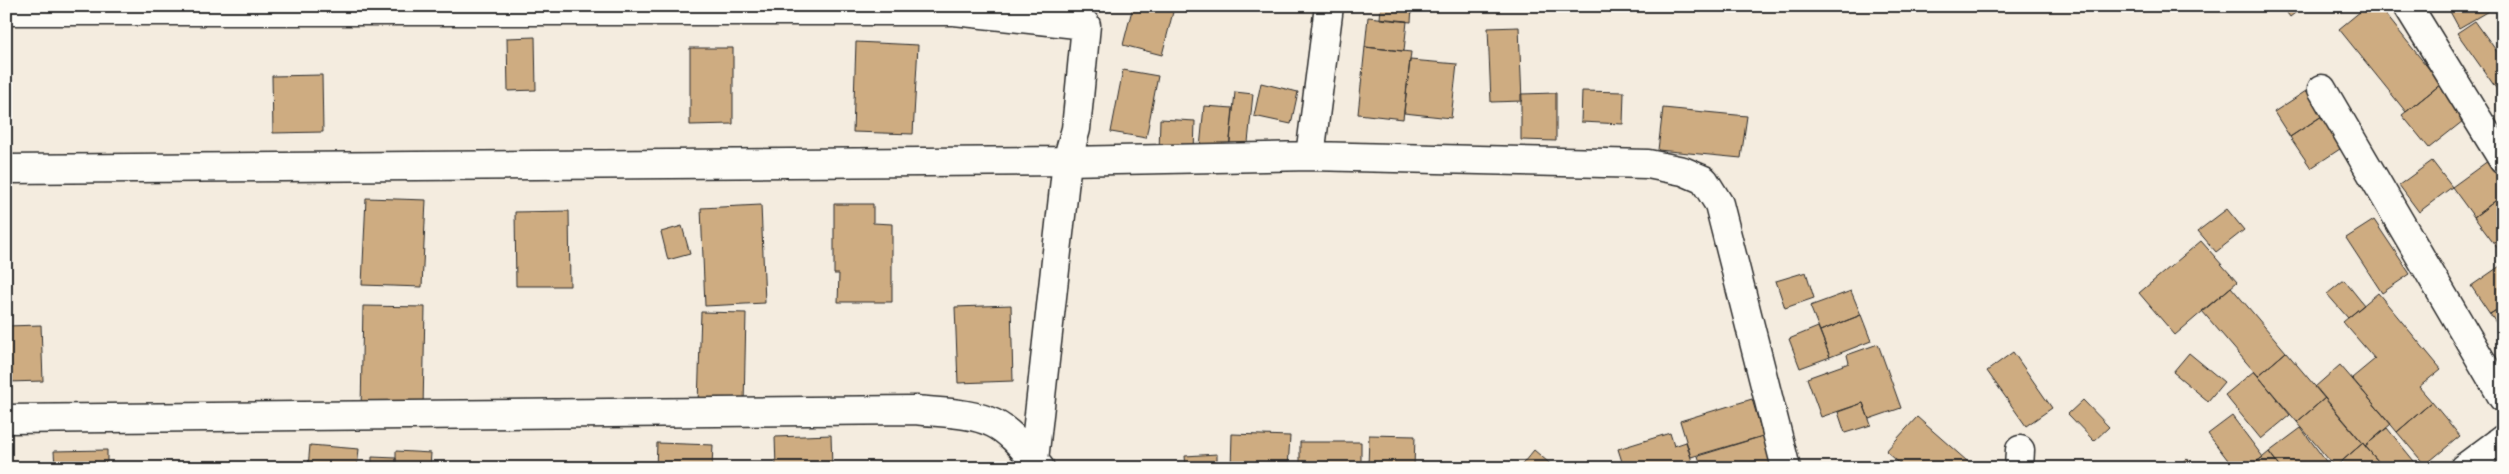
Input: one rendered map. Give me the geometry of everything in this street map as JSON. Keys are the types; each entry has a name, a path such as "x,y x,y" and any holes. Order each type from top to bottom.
{"street":[{"path":"1310,156 1330,6"},
{"path":"2408,6 2503,160"},
{"path":"6,11 954,11 1089,16 1076,129 1067,161 1037,464"},
{"path":"2322,89 2503,398"},
{"path":"6,169 1067,161 1310,156 1648,164 1683,171 1704,180 1719,204 1786,468"},
{"path":"6,420 916,410 962,415 991,422 1007,432 1037,464"},
{"path":"2464,468 2503,439"}],"building":[{"path":"1133,6 1149,6 1173,12 1162,55 1123,45"},
{"path":"1381,6 1412,6 1411,22 1380,19"},
{"path":"2282,6 2304,6 2290,17"},
{"path":"2367,6 2379,6 2441,84 2406,112 2339,29"},
{"path":"2447,6 2497,6 2459,28"},
{"path":"1368,17 1407,21 1404,51 1365,47"},
{"path":"2475,21 2503,60 2503,98 2457,33"},
{"path":"1519,27 1522,101 1491,102 1488,28"},
{"path":"535,37 536,90 508,91 507,38"},
{"path":"856,42 918,45 913,134 853,132"},
{"path":"1365,47 1411,52 1403,119 1358,114"},
{"path":"690,48 733,48 733,124 690,125"},
{"path":"1410,60 1457,64 1451,118 1404,113"},
{"path":"1123,70 1158,76 1146,138 1111,132"},
{"path":"322,75 323,132 273,133 272,76"},
{"path":"1261,83 1298,92 1291,124 1254,116"},
{"path":"2441,84 2468,117 2429,148 2402,115"},
{"path":"2309,89 2325,114 2290,137 2274,112"},
{"path":"1582,91 1624,92 1623,124 1581,122"},
{"path":"1235,92 1253,94 1247,152 1229,150"},
{"path":"1556,93 1556,141 1521,140 1521,94"},
{"path":"1204,106 1233,108 1229,150 1200,148"},
{"path":"1663,108 1747,116 1741,158 1658,150"},
{"path":"2325,114 2346,145 2311,168 2290,137"},
{"path":"1160,119 1195,121 1194,153 1159,152"},
{"path":"2492,158 2503,172 2503,195 2474,217 2452,187"},
{"path":"2432,161 2452,187 2419,212 2399,185"},
{"path":"2503,195 2503,245 2498,249 2474,217"},
{"path":"366,198 426,200 422,287 362,285"},
{"path":"834,204 873,204 873,223 892,224 892,302 838,302 839,274 834,274"},
{"path":"761,205 765,303 705,306 701,208"},
{"path":"2227,209 2244,230 2216,252 2198,231"},
{"path":"569,211 570,286 516,286 515,212"},
{"path":"2374,220 2410,274 2382,293 2346,238"},
{"path":"682,226 690,254 668,260 661,232"},
{"path":"2201,241 2237,282 2175,335 2139,293"},
{"path":"2503,264 2503,306 2490,314 2471,286"},
{"path":"1806,272 1814,298 1785,308 1776,281"},
{"path":"2344,280 2364,305 2348,318 2327,294"},
{"path":"2231,287 2286,352 2258,376 2202,311"},
{"path":"1851,291 1861,315 1820,331 1810,306"},
{"path":"2378,293 2441,369 2419,387 2432,402 2397,432 2352,378 2375,359 2343,322"},
{"path":"1011,305 1013,381 958,383 955,307"},
{"path":"363,306 425,307 423,409 361,409"},
{"path":"2503,306 2503,333 2490,314"},
{"path":"701,312 746,313 744,405 698,404"},
{"path":"1861,315 1871,341 1830,357 1820,331"},
{"path":"41,325 43,381 8,382 6,326"},
{"path":"1818,327 1830,357 1800,368 1789,339"},
{"path":"1878,344 1901,408 1869,419 1863,403 1821,417 1807,378 1849,363 1847,355"},
{"path":"2013,352 2052,408 2026,426 1987,371"},
{"path":"2286,352 2325,398 2297,422 2258,376"},
{"path":"2189,353 2224,382 2208,401 2173,372"},
{"path":"2340,365 2391,424 2365,446 2315,387"},
{"path":"2254,371 2290,415 2261,439 2225,395"},
{"path":"2325,398 2363,443 2335,467 2297,422"},
{"path":"1752,399 1763,436 1691,457 1680,421"},
{"path":"2083,400 2109,427 2094,441 2068,414"},
{"path":"2432,402 2460,436 2425,465 2397,432"},
{"path":"1863,403 1871,425 1845,433 1838,412"},
{"path":"2232,416 2263,457 2248,468 2234,468 2208,434"},
{"path":"1917,417 1975,468 1905,468 1886,451"},
{"path":"2301,428 2331,468 2281,468 2269,452"},
{"path":"2387,428 2418,466 2417,468 2384,468 2365,446"},
{"path":"1670,433 1674,446 1686,442 1694,468 1624,468 1618,449"},
{"path":"1232,434 1290,436 1288,468 1231,468"},
{"path":"831,435 832,468 776,468 775,437"},
{"path":"1369,435 1415,436 1414,468 1368,468"},
{"path":"1763,436 1773,468 1702,468 1698,456"},
{"path":"1300,442 1361,442 1361,468 1300,468"},
{"path":"657,443 713,445 712,468 656,468"},
{"path":"2363,443 2384,468 2348,468 2342,461"},
{"path":"310,445 359,449 357,468 308,468"},
{"path":"107,450 107,468 55,468 54,451"},
{"path":"1534,450 1555,468 1519,468"},
{"path":"396,451 431,453 430,468 396,468"},
{"path":"2269,452 2281,468 2248,468 2263,457"},
{"path":"1217,454 1217,468 1186,468 1185,456"},
{"path":"372,457 396,458 396,468 372,468"},
{"path":"2187,458 2195,468 2176,468"}]}
